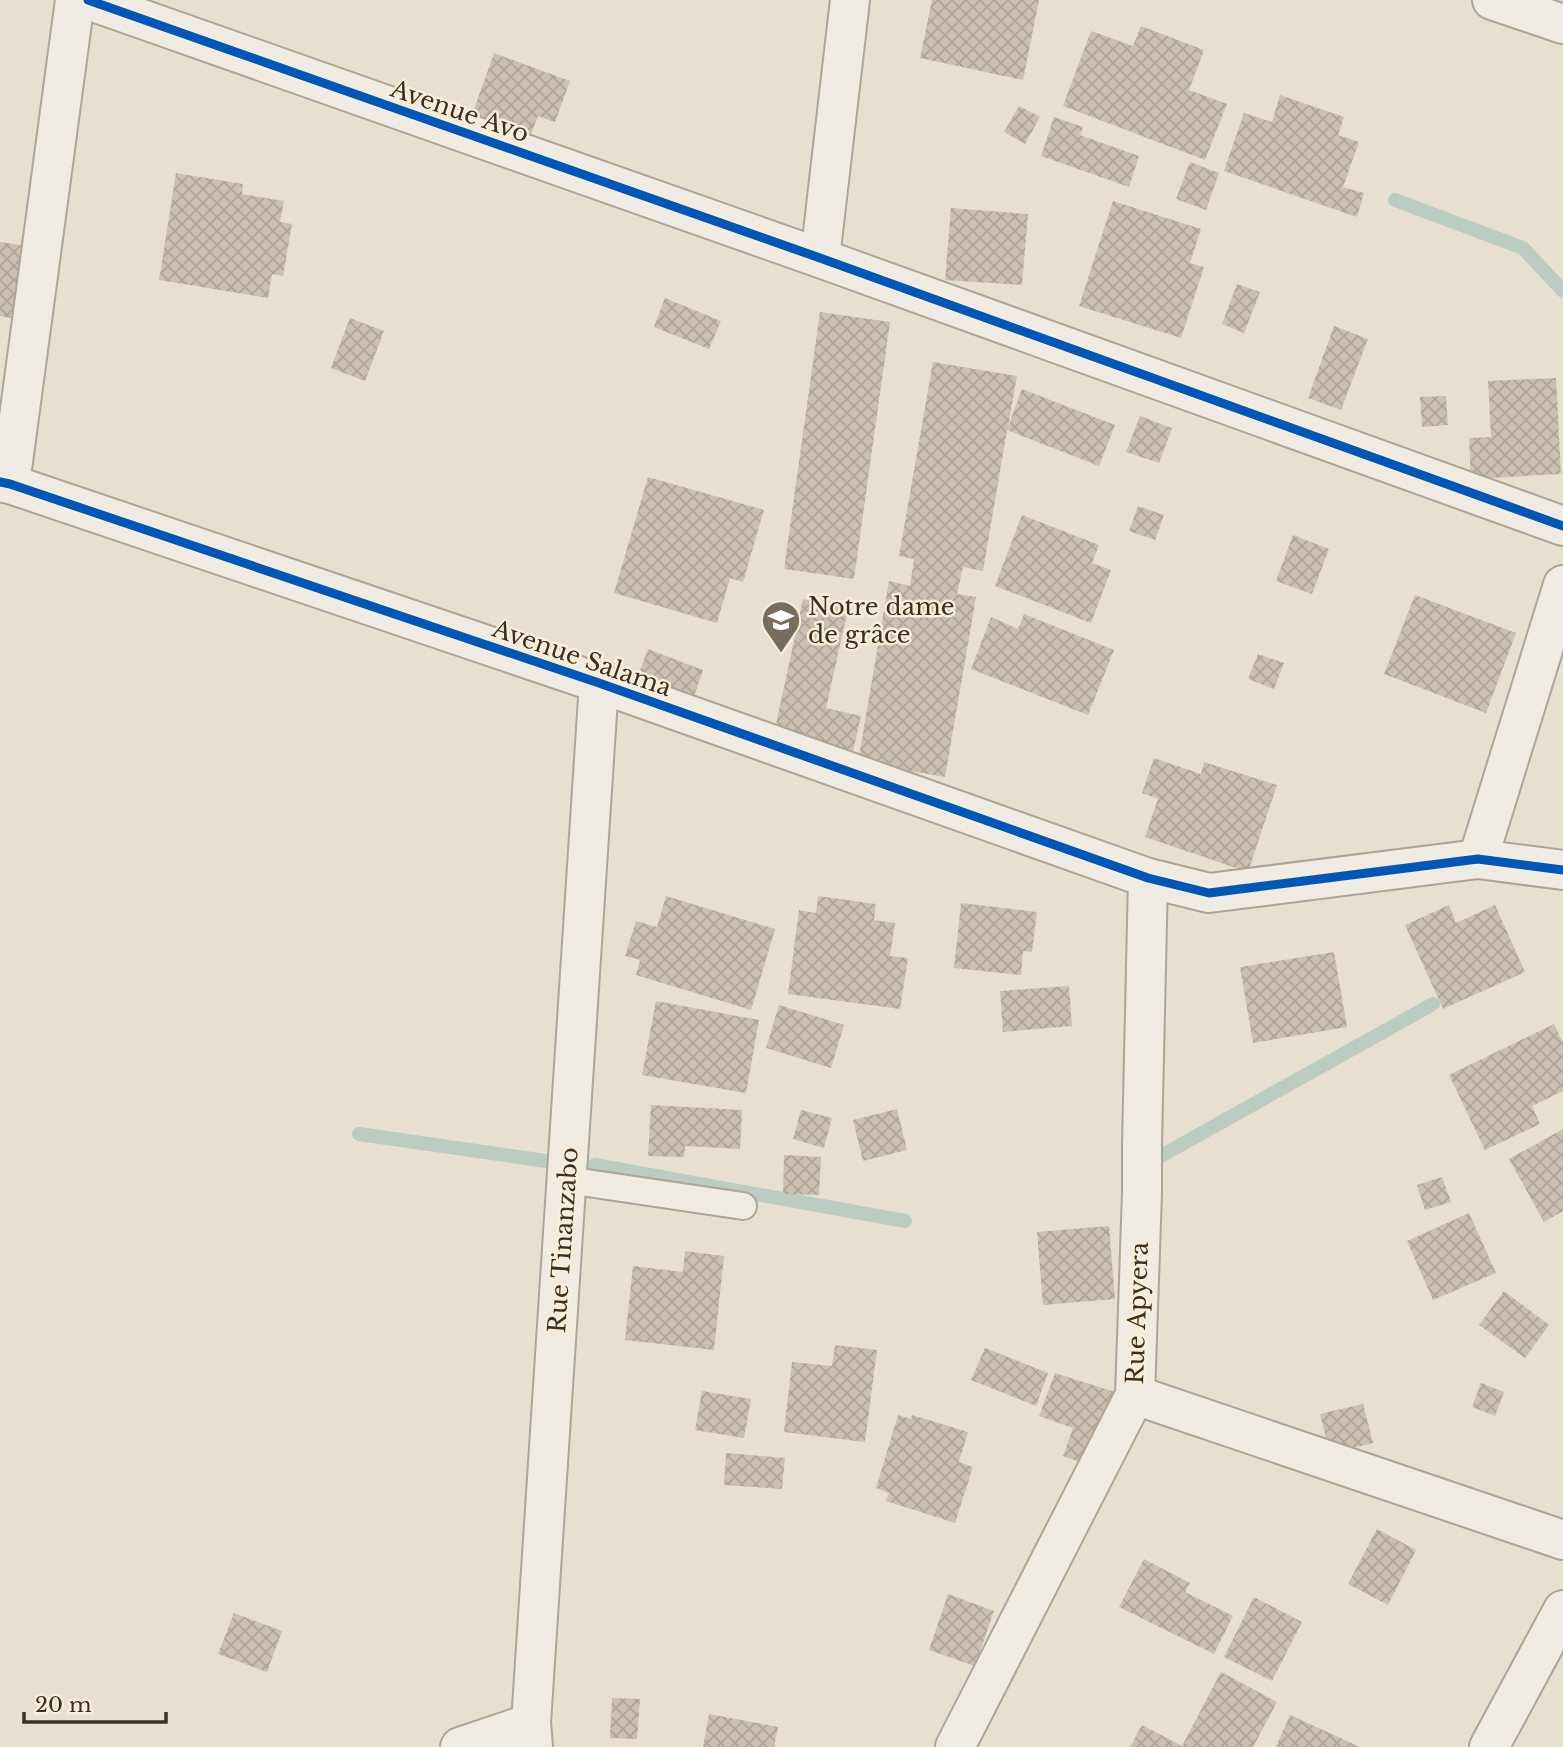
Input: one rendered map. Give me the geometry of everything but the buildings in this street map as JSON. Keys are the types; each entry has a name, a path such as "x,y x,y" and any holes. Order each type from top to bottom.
{"street":[{"path":"5,483 75,0"},
{"name":"Avenue Avo","path":"88,0 820,258 1563,526"},
{"path":"820,258 850,0"},
{"path":"1492,0 1563,24"},
{"name":"Avenue Salama","path":"5,483 599,683 1148,878 1209,893 1478,859 1563,870"},
{"path":"1478,859 1563,584"},
{"name":"Rue Tinanzabo","path":"460,1747 532,1735 599,683"},
{"name":"Rue Apyera","path":"955,1747 1135,1395 1148,878"},
{"path":"1135,1395 1563,1540"},
{"path":"1489,1747 1563,1609"}],"lane":[{"path":"567,1180 743,1206"}],"waterway":[{"path":"1395,200 1523,248 1563,291"},
{"path":"1150,1162 1433,1004"},
{"path":"359,1134 553,1162"},
{"path":"595,1165 905,1221"}],"cycle path":[{"path":"88,0 820,258 1563,526"},
{"path":"0,482 599,683 1148,878 1209,893 1478,859 1563,870"}],"place":[{"name":"Notre dame de grâce","path":"781,654"}]}
